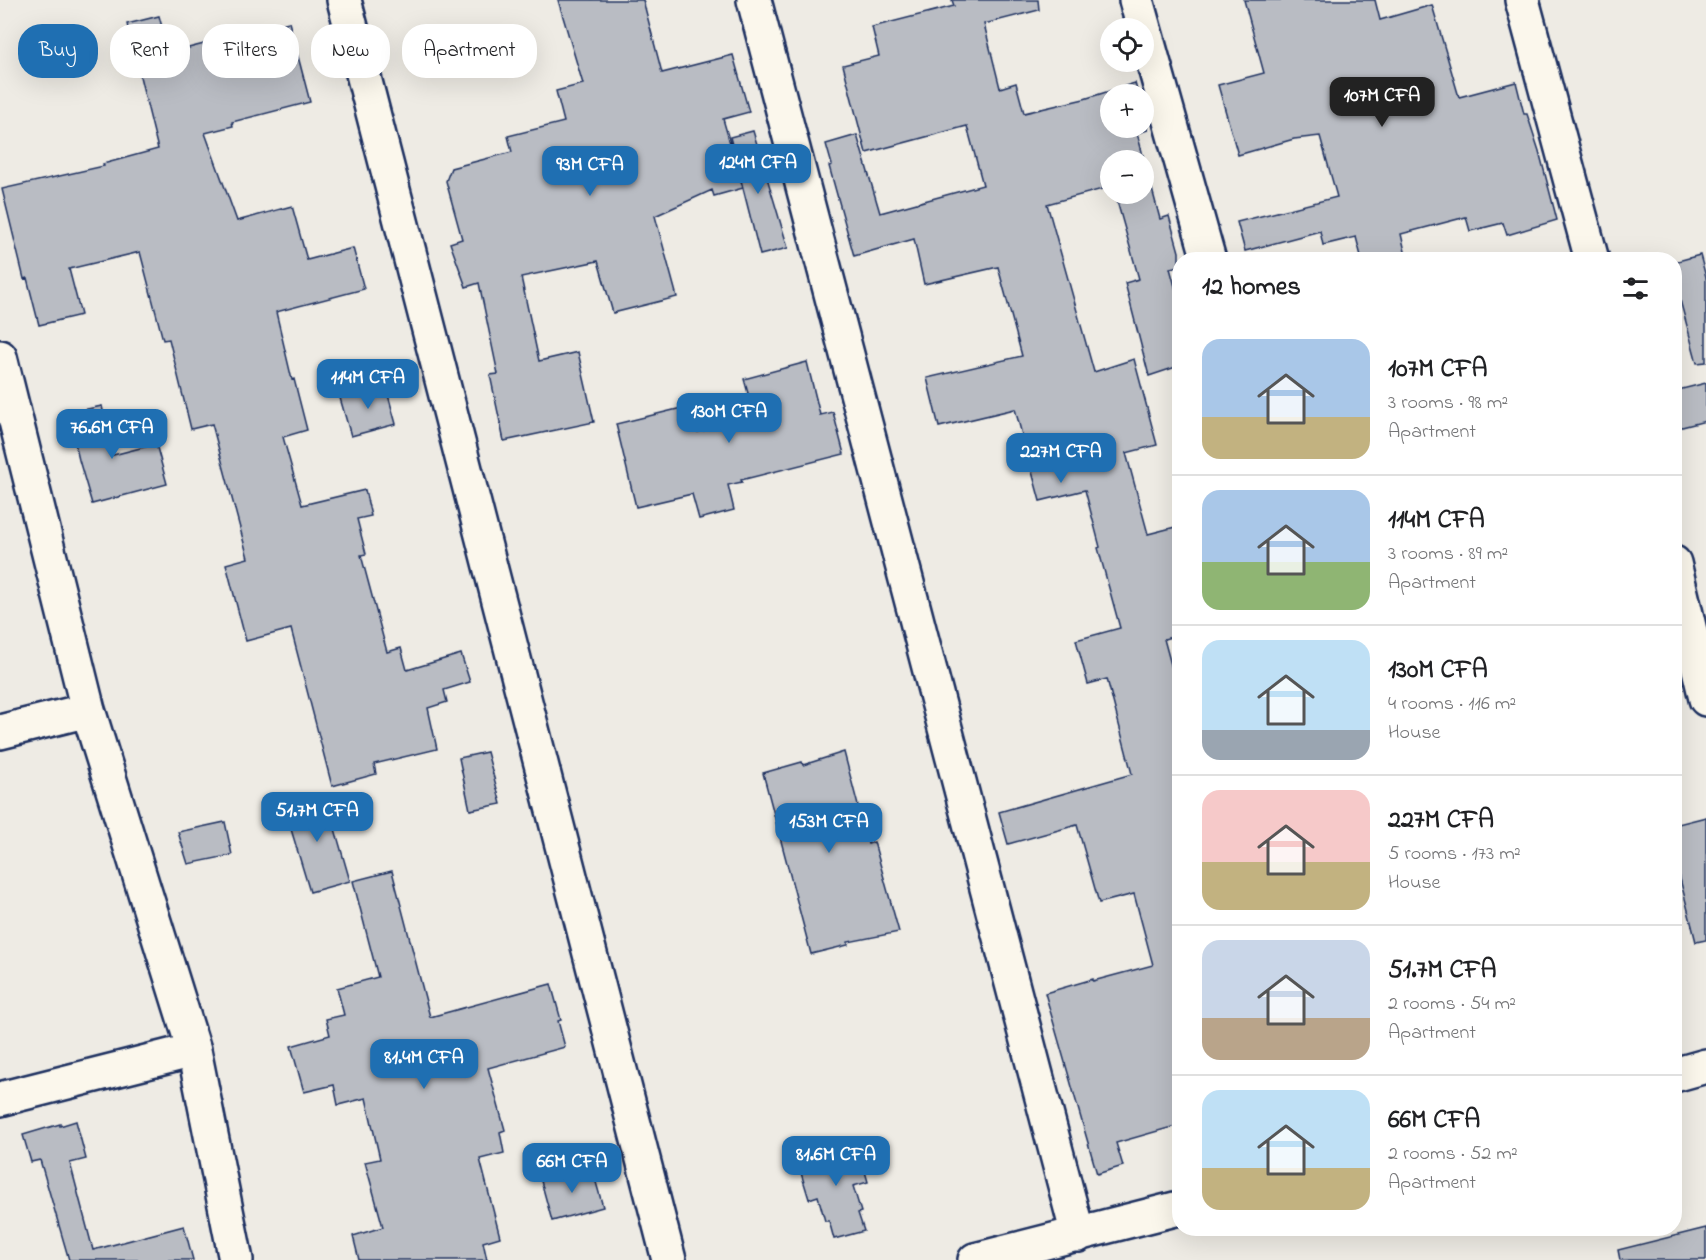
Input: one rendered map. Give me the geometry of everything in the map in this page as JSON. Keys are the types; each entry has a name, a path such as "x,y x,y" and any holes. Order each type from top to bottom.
{"street":[{"path":"344,0 669,1260"},
{"path":"754,0 1078,1235"},
{"path":"1136,0 1207,252"},
{"path":"1522,0 1590,252"},
{"path":"3,376 88,710 194,1050 236,1260"},
{"path":"1682,597 1706,699"},
{"path":"0,732 88,710"},
{"path":"0,1099 194,1050"},
{"path":"1682,1072 1706,1066"},
{"path":"975,1260 1172,1210"}],"building":[{"path":"558,0 643,0 662,73 733,55 749,112 723,119 743,188 714,196 712,190 655,216 677,297 613,313 598,261 521,277 539,361 578,352 594,422 504,441 490,375 498,374 479,283 466,287 450,243 462,239 446,181 451,168 512,152 508,136 564,122 556,91 583,84"},
{"path":"952,0 1038,0 1039,10 984,24 1000,88 1016,83 1024,113 1100,94 1100,138 1138,138 1142,150 1100,150 1100,190 1047,204 1094,372 1134,359 1157,445 1126,453 1148,534 1172,528 1172,637 1164,639 1172,668 1172,1127 1116,1143 1123,1166 1097,1174 1045,993 1153,965 1134,894 1099,903 1077,825 1008,844 999,812 1132,774 1107,679 1088,684 1076,640 1120,628 1085,490 1040,501 1015,409 939,427 927,378 1022,356 998,267 924,284 914,239 854,256 829,166 832,165 826,144 857,135 880,213 983,185 967,126 866,153 843,65 879,56 872,27 954,6"},
{"path":"1244,0 1375,0 1380,20 1432,5 1459,97 1516,82 1524,114 1527,114 1539,151 1557,220 1507,235 1503,223 1470,231 1466,217 1401,234 1405,252 1360,252 1356,237 1323,245 1320,231 1245,251 1237,222 1337,197 1320,136 1294,139 1238,155 1218,85 1264,73"},
{"path":"159,16 161,24 127,24"},
{"path":"202,44 202,78 299,78 299,60 310,102 232,122 233,126 205,133 237,221 292,206 307,260 353,248 364,289 276,312 292,380 294,379 307,430 283,437 302,505 365,490 371,516 357,519 366,554 361,555 387,652 401,648 407,670 461,654 470,682 444,690 447,702 428,708 437,749 374,764 376,774 332,786 291,629 246,641 226,564 248,558 212,424 191,429 169,339 163,340 140,252 69,269 81,315 39,325 27,278 24,279 2,189 104,166 103,164 158,149 140,78 190,78 190,48"},
{"path":"753,131 788,248 760,255 730,137"},
{"path":"1154,197 1160,219 1169,216 1179,252 1172,252 1172,268 1170,268 1172,275 1172,368 1149,376 1125,283 1139,279 1118,204 1154,204"},
{"path":"1700,255 1706,277 1706,362 1697,363 1682,308 1682,260"},
{"path":"807,362 820,415 833,412 844,454 728,485 734,510 699,519 692,494 636,507 616,424 690,406 697,432 755,418 744,379"},
{"path":"1706,383 1706,421 1682,427 1682,389"},
{"path":"385,384 396,424 351,436 340,398"},
{"path":"102,406 113,455 156,444 167,484 92,504 68,413"},
{"path":"487,752 501,804 470,810 459,758"},
{"path":"844,752 868,844 874,842 899,932 848,942 848,945 811,954 763,773 802,762 803,765"},
{"path":"325,794 350,881 310,892 284,806"},
{"path":"1706,817 1706,940 1696,942 1682,887 1682,823"},
{"path":"225,822 232,855 188,864 178,832"},
{"path":"392,871 430,1017 551,984 561,1020 558,1021 565,1047 488,1068 505,1130 500,1132 504,1153 480,1159 500,1237 483,1242 487,1260 359,1260 353,1236 383,1227 365,1162 380,1159 366,1098 338,1105 334,1085 304,1092 291,1046 330,1035 326,1019 344,1015 337,988 378,977 353,881"},
{"path":"76,1121 86,1159 70,1163 93,1250 184,1226 193,1260 69,1260 40,1160 31,1162 23,1135"},
{"path":"857,1143 868,1182 853,1186 864,1231 834,1239 829,1221 825,1221 818,1196 809,1199 797,1160"},
{"path":"592,1168 603,1207 552,1221 541,1181"},
{"path":"1706,1228 1706,1260 1620,1260 1618,1250 1682,1236 1682,1234"}]}
